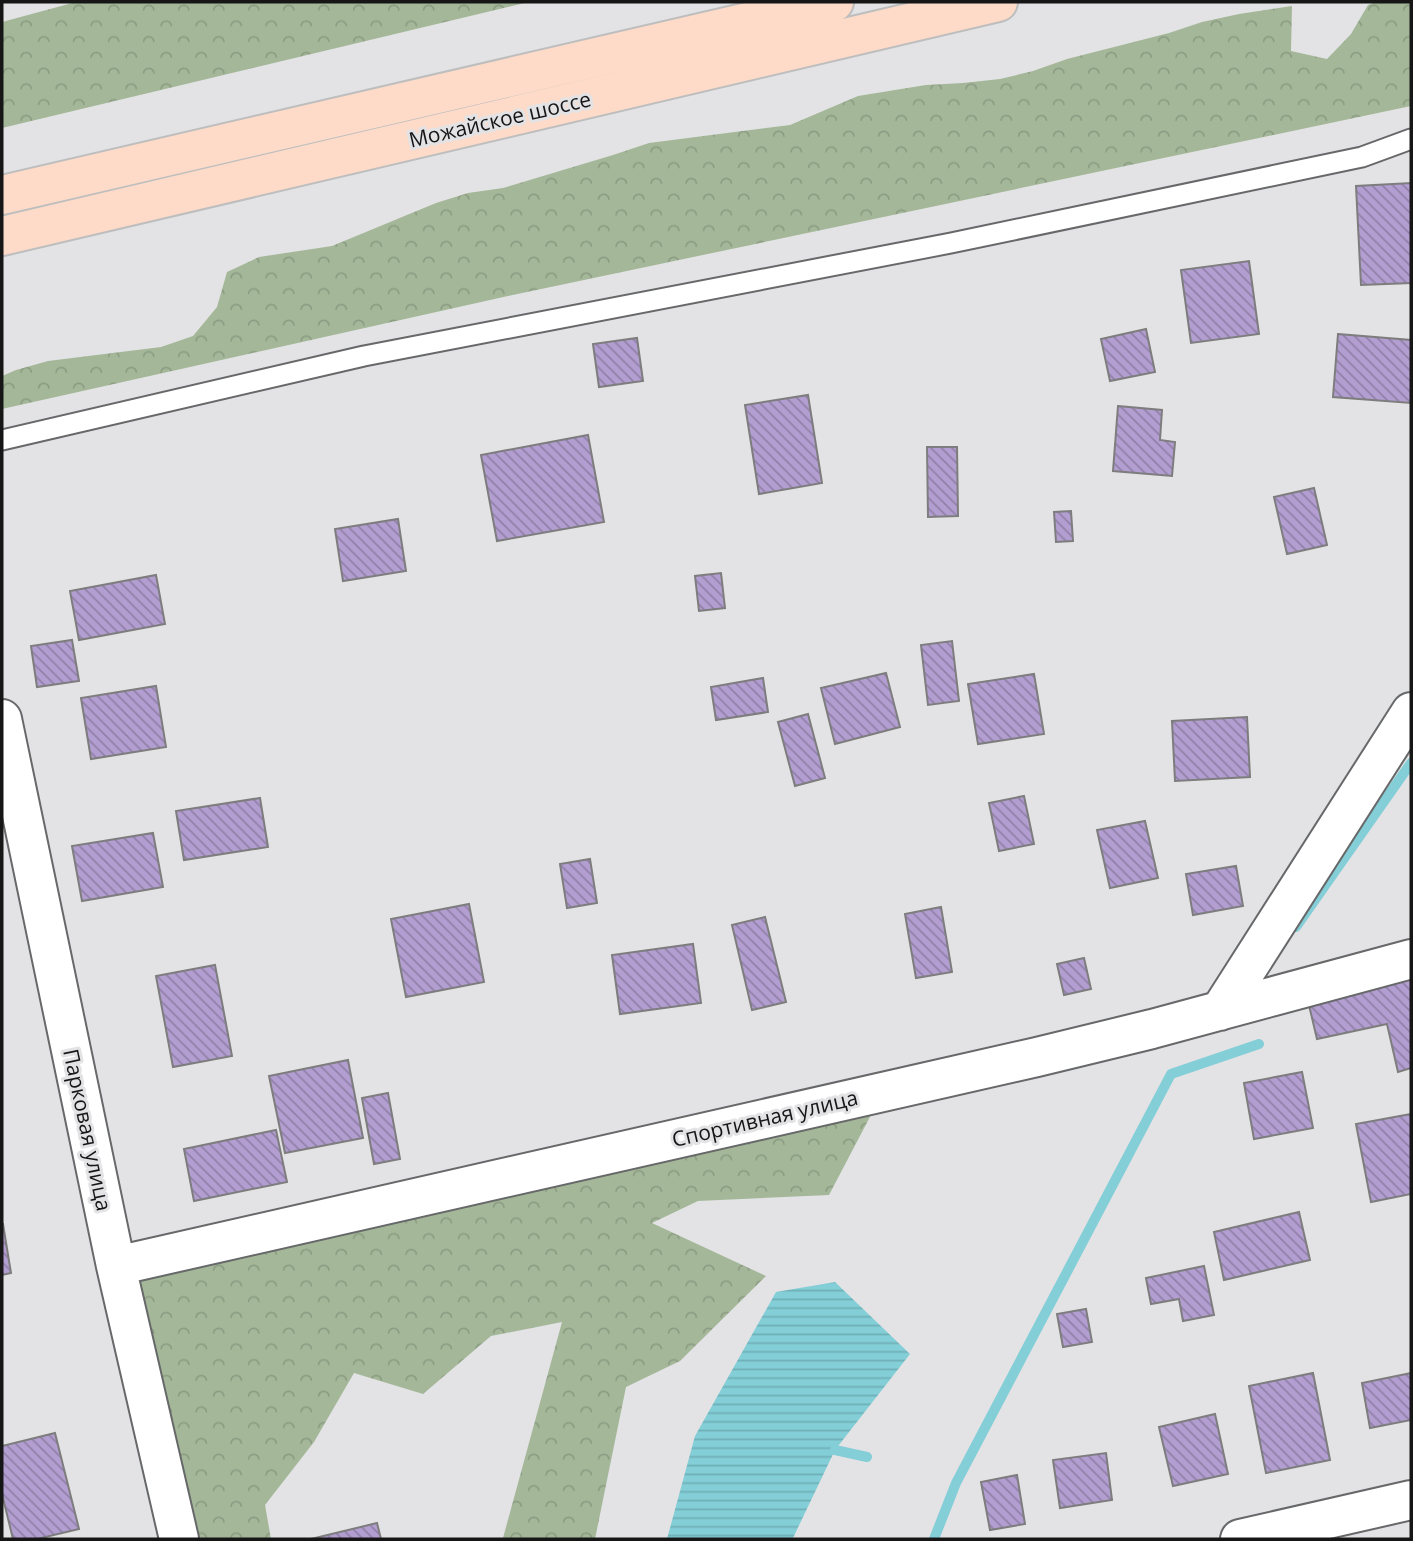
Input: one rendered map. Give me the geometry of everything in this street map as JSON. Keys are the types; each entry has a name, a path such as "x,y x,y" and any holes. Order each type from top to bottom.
{"main road":[{"name":"Можайское шоссе","path":"2,195 834,2"},
{"name":"Можайское шоссе","path":"2,236 998,2"}],"street":[{"path":"1220,1010 1411,712"},
{"name":"Парковая улица","path":"2,719 116,1266 179,1539"},
{"name":"Спортивная улица","path":"116,1266 1037,1057 1411,959"},
{"path":"1240,1539 1411,1500"}],"lane":[{"path":"2,440 364,356 951,243 1362,157 1411,139"}],"green space":[{"path":"76,2 529,2 2,128 2,22"},
{"path":"1376,2 1411,2 1411,106 508,296 2,409 2,376 48,361 161,347 193,336 217,307 227,272 259,257 332,246 436,203 468,193 503,188 649,143 790,125 858,96 926,85 1000,79 1239,14 1292,6 1291,51 1327,59 1351,34 1368,5"},
{"path":"872,1113 829,1195 698,1201 652,1223 766,1276 680,1361 626,1387 595,1539 503,1538 562,1322 491,1336 423,1394 354,1373 314,1442 265,1505 271,1539 184,1539 122,1277"}],"water":[{"path":"835,1282 910,1354 835,1450 793,1538 667,1539 695,1436 776,1292"}],"building":[{"path":"1411,183 1411,283 1361,285 1356,186"},
{"path":"1249,261 1259,334 1191,343 1181,270"},
{"path":"1146,329 1155,372 1110,381 1101,339"},
{"path":"1338,334 1411,340 1411,403 1333,397"},
{"path":"637,338 643,381 599,387 593,344"},
{"path":"808,395 822,483 759,494 745,405"},
{"path":"1118,406 1162,410 1160,440 1175,442 1172,476 1113,471"},
{"path":"588,435 604,522 497,541 481,455"},
{"path":"927,447 957,447 958,516 928,517"},
{"path":"1314,488 1327,545 1287,554 1274,497"},
{"path":"1071,511 1073,541 1056,542 1054,512"},
{"path":"398,519 406,571 343,581 335,529"},
{"path":"721,573 725,608 699,611 695,576"},
{"path":"156,575 165,624 79,640 70,591"},
{"path":"72,640 79,681 37,687 31,646"},
{"path":"952,641 959,701 928,705 921,645"},
{"path":"886,673 900,727 835,744 821,688"},
{"path":"1034,674 1044,734 978,744 968,684"},
{"path":"763,678 768,712 716,720 711,687"},
{"path":"156,686 166,747 91,759 81,698"},
{"path":"808,714 825,778 795,786 778,722"},
{"path":"1247,717 1250,777 1175,781 1172,721"},
{"path":"1024,796 1034,844 999,851 989,803"},
{"path":"260,798 268,847 184,860 176,811"},
{"path":"1145,821 1158,878 1110,888 1097,830"},
{"path":"153,833 163,887 82,901 72,846"},
{"path":"590,859 597,903 567,908 560,864"},
{"path":"1236,866 1243,906 1193,915 1186,874"},
{"path":"469,904 484,982 406,997 391,919"},
{"path":"941,907 952,972 916,978 905,914"},
{"path":"765,917 786,1002 752,1010 732,925"},
{"path":"693,944 701,1003 620,1014 612,955"},
{"path":"1084,958 1091,989 1064,995 1057,964"},
{"path":"215,965 232,1056 173,1067 156,976"},
{"path":"1411,977 1411,1068 1398,1072 1387,1024 1317,1039 1308,1001"},
{"path":"348,1060 363,1138 285,1153 269,1076"},
{"path":"1302,1072 1313,1128 1254,1139 1244,1083"},
{"path":"388,1093 400,1159 374,1164 362,1098"},
{"path":"1411,1114 1411,1194 1371,1202 1356,1124"},
{"path":"276,1130 287,1182 194,1201 184,1149"},
{"path":"1299,1212 1310,1260 1224,1280 1214,1232"},
{"path":"2,1224 11,1273 2,1275"},
{"path":"1204,1266 1214,1315 1183,1321 1179,1299 1151,1304 1146,1278"},
{"path":"1086,1309 1092,1342 1063,1347 1057,1314"},
{"path":"1313,1373 1330,1460 1266,1473 1249,1386"},
{"path":"1411,1373 1411,1420 1370,1428 1362,1383"},
{"path":"1215,1414 1228,1474 1173,1486 1159,1427"},
{"path":"55,1433 79,1529 37,1539 13,1539 2,1494 2,1446"},
{"path":"1106,1453 1112,1500 1060,1508 1053,1460"},
{"path":"1017,1475 1025,1524 990,1530 981,1482"},
{"path":"377,1523 381,1539 311,1539"}],"waterway":[{"path":"1296,927 1411,763"},
{"path":"934,1539 956,1483 1171,1074 1259,1044"},
{"path":"835,1450 867,1457"}]}
